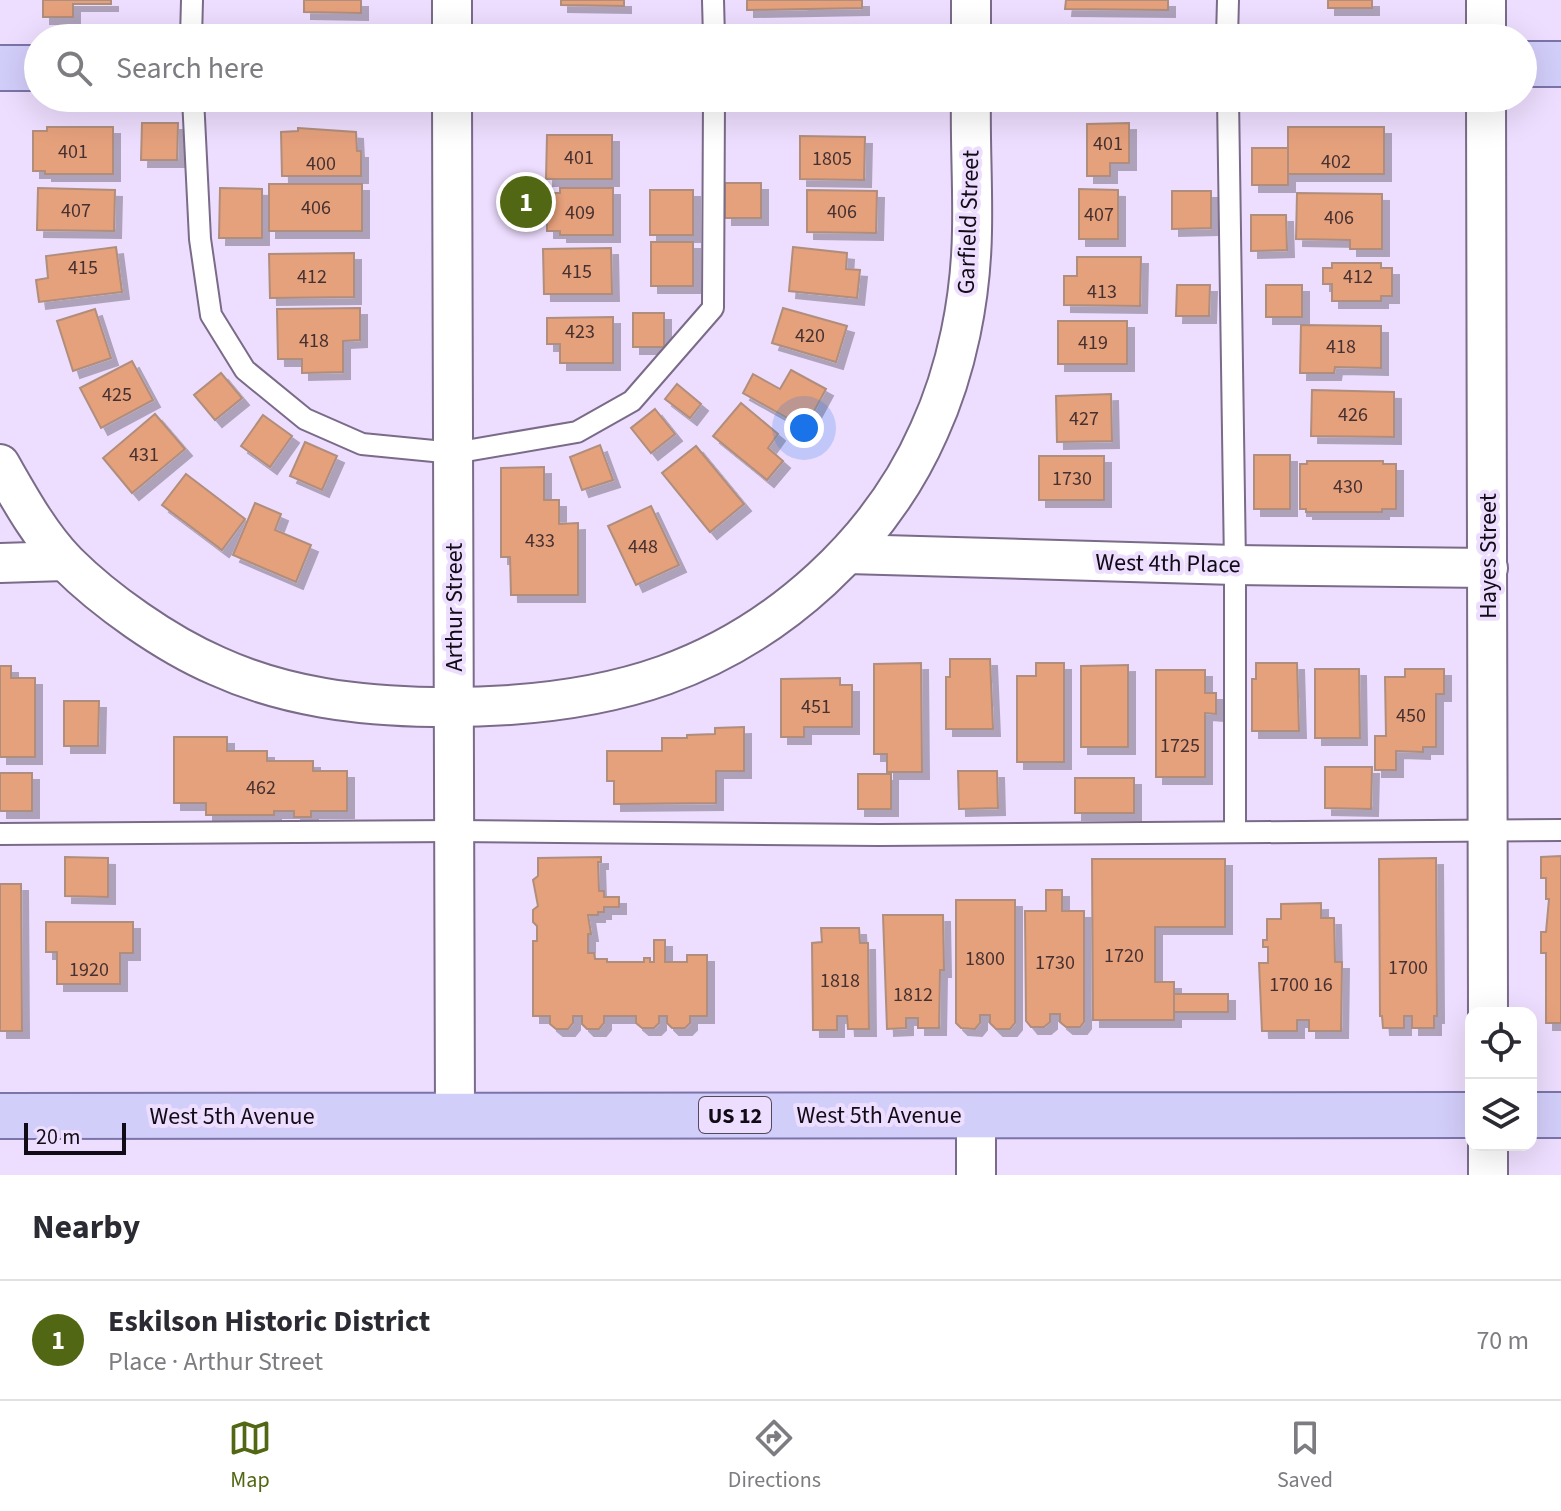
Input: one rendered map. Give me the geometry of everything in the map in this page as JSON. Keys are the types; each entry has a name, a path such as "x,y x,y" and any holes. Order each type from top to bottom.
{"main road":[{"path":"1537,64 1561,64"},
{"path":"0,68 24,68"},
{"name":"West 5th Avenue","path":"0,1116 1465,1115"},
{"path":"1537,1115 1561,1115"}],"street":[{"path":"452,0 452,24"},
{"path":"971,0 971,24"},
{"path":"1486,0 1486,24"},
{"name":"Arthur Street","path":"452,112 455,1116"},
{"name":"Garfield Street","path":"0,464 22,502 65,561 125,610 217,666 279,688 335,701 455,707 563,699 612,690 665,675 716,653 776,615 848,554 903,479 929,432 950,373 969,275 972,233 971,112"},
{"name":"Hayes Street","path":"1486,112 1488,1007"},
{"name":"West 4th Place","path":"848,554 1235,565 1488,568"},
{"path":"0,563 65,561"},
{"path":"976,1115 976,1175"},
{"path":"1488,1151 1488,1175"}],"lane":[{"path":"191,24 192,0"},
{"path":"713,0 714,24"},
{"path":"1227,24 1228,0"},
{"path":"194,112 200,239 211,315 245,370 305,419 362,444 454,453 577,432 632,401 713,308 714,112"},
{"path":"1228,112 1235,565 1235,831"},
{"path":"0,834 455,831 879,835 1561,830"}],"building":[{"path":"43,0 111,0 111,4 73,4 73,17 43,17"},
{"path":"304,0 361,0 361,13 304,12"},
{"path":"561,0 624,0 624,6 561,5"},
{"path":"747,0 862,0 862,8 747,10"},
{"path":"1066,0 1168,0 1168,10 1065,9"},
{"path":"1328,0 1372,0 1372,8 1328,8"},
{"path":"142,123 178,123 177,160 141,160"},
{"path":"1129,123 1129,163 1110,163 1110,176 1087,176 1087,124"},
{"path":"47,127 113,127 113,174 45,174 45,171 33,171 33,131 47,131"},
{"path":"1288,127 1384,127 1384,174 1288,174"},
{"path":"298,128 356,132 357,151 361,151 361,176 282,176 281,132 298,131"},
{"path":"547,135 612,135 612,179 546,179"},
{"path":"800,136 865,137 864,180 800,179"},
{"path":"1252,148 1288,148 1288,185 1252,185"},
{"path":"725,183 761,183 761,218 725,218"},
{"path":"269,184 362,184 362,231 269,231"},
{"path":"38,188 115,190 114,231 37,230"},
{"path":"220,188 262,189 262,238 219,238"},
{"path":"560,188 613,188 613,235 560,235 560,231 547,231 547,193 560,193"},
{"path":"1079,189 1118,190 1118,239 1079,239"},
{"path":"650,190 693,190 693,235 650,235"},
{"path":"807,190 877,191 876,233 807,232"},
{"path":"1172,191 1211,191 1211,228 1172,229"},
{"path":"1297,193 1382,194 1382,249 1350,249 1350,240 1296,239"},
{"path":"1251,215 1286,215 1287,250 1251,251"},
{"path":"651,242 693,242 693,286 651,286"},
{"path":"116,247 122,292 39,302 36,280 48,278 46,256"},
{"path":"793,247 847,253 846,269 860,270 857,298 789,291"},
{"path":"611,248 612,294 544,294 543,249"},
{"path":"354,253 354,297 270,298 269,254"},
{"path":"1077,257 1141,257 1140,306 1064,305 1064,276 1077,276"},
{"path":"1332,263 1381,263 1381,268 1392,268 1392,296 1381,296 1381,301 1332,301 1332,284 1323,284 1323,268 1332,268"},
{"path":"1177,285 1210,285 1209,316 1176,316"},
{"path":"1266,285 1302,285 1302,317 1266,317"},
{"path":"360,308 360,340 343,341 343,372 302,373 302,359 278,359 277,309"},
{"path":"783,308 847,326 836,362 772,343"},
{"path":"95,309 111,358 73,371 57,321"},
{"path":"633,313 664,313 664,347 633,347"},
{"path":"613,317 613,363 560,363 560,344 547,344 547,318"},
{"path":"1058,321 1127,321 1127,364 1058,364"},
{"path":"1301,325 1381,326 1381,368 1335,367 1334,373 1300,373"},
{"path":"132,361 153,400 101,428 80,388"},
{"path":"791,370 826,389 805,428 743,393 753,374 780,389"},
{"path":"221,373 242,398 215,420 194,395"},
{"path":"677,384 701,404 690,418 665,399"},
{"path":"1312,390 1394,392 1394,437 1311,436"},
{"path":"1111,394 1112,441 1057,442 1056,396"},
{"path":"741,403 778,434 768,448 783,461 767,480 713,436"},
{"path":"655,409 675,434 651,453 631,428"},
{"path":"155,414 185,449 132,493 103,458"},
{"path":"263,415 292,436 270,467 241,446"},
{"path":"305,442 337,456 322,490 290,476"},
{"path":"600,445 613,480 582,490 570,457"},
{"path":"696,446 744,504 710,532 662,473"},
{"path":"1254,455 1290,455 1290,509 1254,509"},
{"path":"1039,456 1104,456 1104,500 1039,500"},
{"path":"1307,461 1383,461 1383,464 1396,464 1396,509 1382,509 1382,512 1306,512 1306,509 1300,509 1300,464 1307,464"},
{"path":"544,467 544,500 559,500 559,524 578,523 578,595 511,595 510,557 501,557 501,468"},
{"path":"186,474 245,519 222,550 162,505"},
{"path":"255,503 281,514 275,530 311,545 296,582 233,555"},
{"path":"651,506 679,565 636,585 608,526"},
{"path":"950,659 990,659 993,729 946,729 946,677 950,677"},
{"path":"921,663 922,772 887,772 887,754 874,754 874,664"},
{"path":"1036,663 1064,663 1064,762 1017,762 1017,676 1036,676"},
{"path":"1256,663 1297,663 1299,731 1252,731 1252,679 1256,679"},
{"path":"1128,665 1128,747 1081,747 1081,666"},
{"path":"0,666 11,666 11,678 35,678 35,757 0,757"},
{"path":"1315,669 1359,669 1360,738 1315,738"},
{"path":"1405,669 1444,669 1444,694 1436,694 1436,747 1423,747 1423,752 1396,751 1396,770 1375,770 1375,736 1386,736 1385,677 1405,677"},
{"path":"1156,670 1205,670 1205,693 1216,693 1216,714 1205,713 1205,777 1156,777"},
{"path":"840,678 840,685 852,685 852,727 804,727 804,737 781,737 781,679"},
{"path":"64,701 99,701 98,746 64,746"},
{"path":"744,727 744,771 716,771 716,803 614,804 614,781 607,781 607,751 662,751 662,738 687,738 687,735 715,734 715,728"},
{"path":"174,737 227,737 227,751 267,751 267,761 313,761 313,771 347,771 347,811 311,811 311,817 294,817 294,811 274,811 274,815 206,815 206,803 174,803"},
{"path":"1325,767 1372,767 1371,809 1325,808"},
{"path":"958,771 997,771 998,808 959,809"},
{"path":"0,773 32,773 32,811 0,811"},
{"path":"858,774 891,774 891,809 858,809"},
{"path":"1075,778 1134,778 1134,813 1075,813"},
{"path":"1561,856 1561,1023 1546,1023 1546,953 1541,953 1541,932 1546,932 1549,899 1546,899 1546,878 1541,878 1541,857"},
{"path":"65,857 108,858 108,897 65,896"},
{"path":"601,857 601,862 598,862 599,891 604,891 604,897 619,897 619,907 604,907 604,912 598,912 598,915 588,915 591,934 588,934 588,953 594,953 595,959 607,959 607,962 644,962 644,958 650,958 650,962 654,962 654,940 665,940 665,962 687,962 687,955 707,955 707,1016 690,1016 690,1023 685,1028 672,1028 667,1023 667,1016 659,1016 659,1023 654,1028 642,1028 636,1023 636,1016 604,1016 604,1023 599,1029 587,1029 582,1024 582,1016 573,1016 573,1023 568,1029 556,1029 550,1024 550,1016 533,1016 533,941 537,941 537,926 533,922 533,910 538,906 533,880 538,876 538,858"},
{"path":"1436,858 1437,1016 1434,1016 1434,1028 1412,1028 1412,1016 1404,1016 1404,1028 1383,1028 1380,1016 1379,859"},
{"path":"1092,859 1225,859 1225,927 1155,927 1155,982 1174,982 1174,1020 1093,1020"},
{"path":"0,884 21,884 22,1031 0,1031"},
{"path":"1046,890 1062,890 1062,911 1084,911 1084,1022 1080,1027 1066,1027 1060,1022 1060,1014 1050,1014 1050,1022 1044,1027 1031,1027 1026,1021 1025,911 1046,911"},
{"path":"956,900 1015,900 1015,1023 1010,1029 996,1029 990,1023 990,1015 980,1015 980,1023 975,1029 961,1028 956,1023"},
{"path":"1321,903 1321,918 1334,918 1335,962 1342,962 1341,1031 1309,1031 1309,1020 1297,1020 1297,1031 1262,1031 1259,963 1268,963 1268,947 1263,947 1263,940 1267,940 1267,919 1281,919 1281,904"},
{"path":"883,915 943,915 944,970 940,970 939,1028 918,1028 918,1018 906,1018 906,1028 887,1029"},
{"path":"46,922 133,922 133,953 120,953 120,984 57,984 57,952 46,952"},
{"path":"821,928 859,928 860,943 868,943 869,1029 848,1029 847,1016 837,1016 837,1030 813,1030 812,943 822,942"},
{"path":"1174,994 1228,994 1228,1012 1174,1012"}],"place":[{"name":"Eskilson Historic District","path":"526,202"}]}
